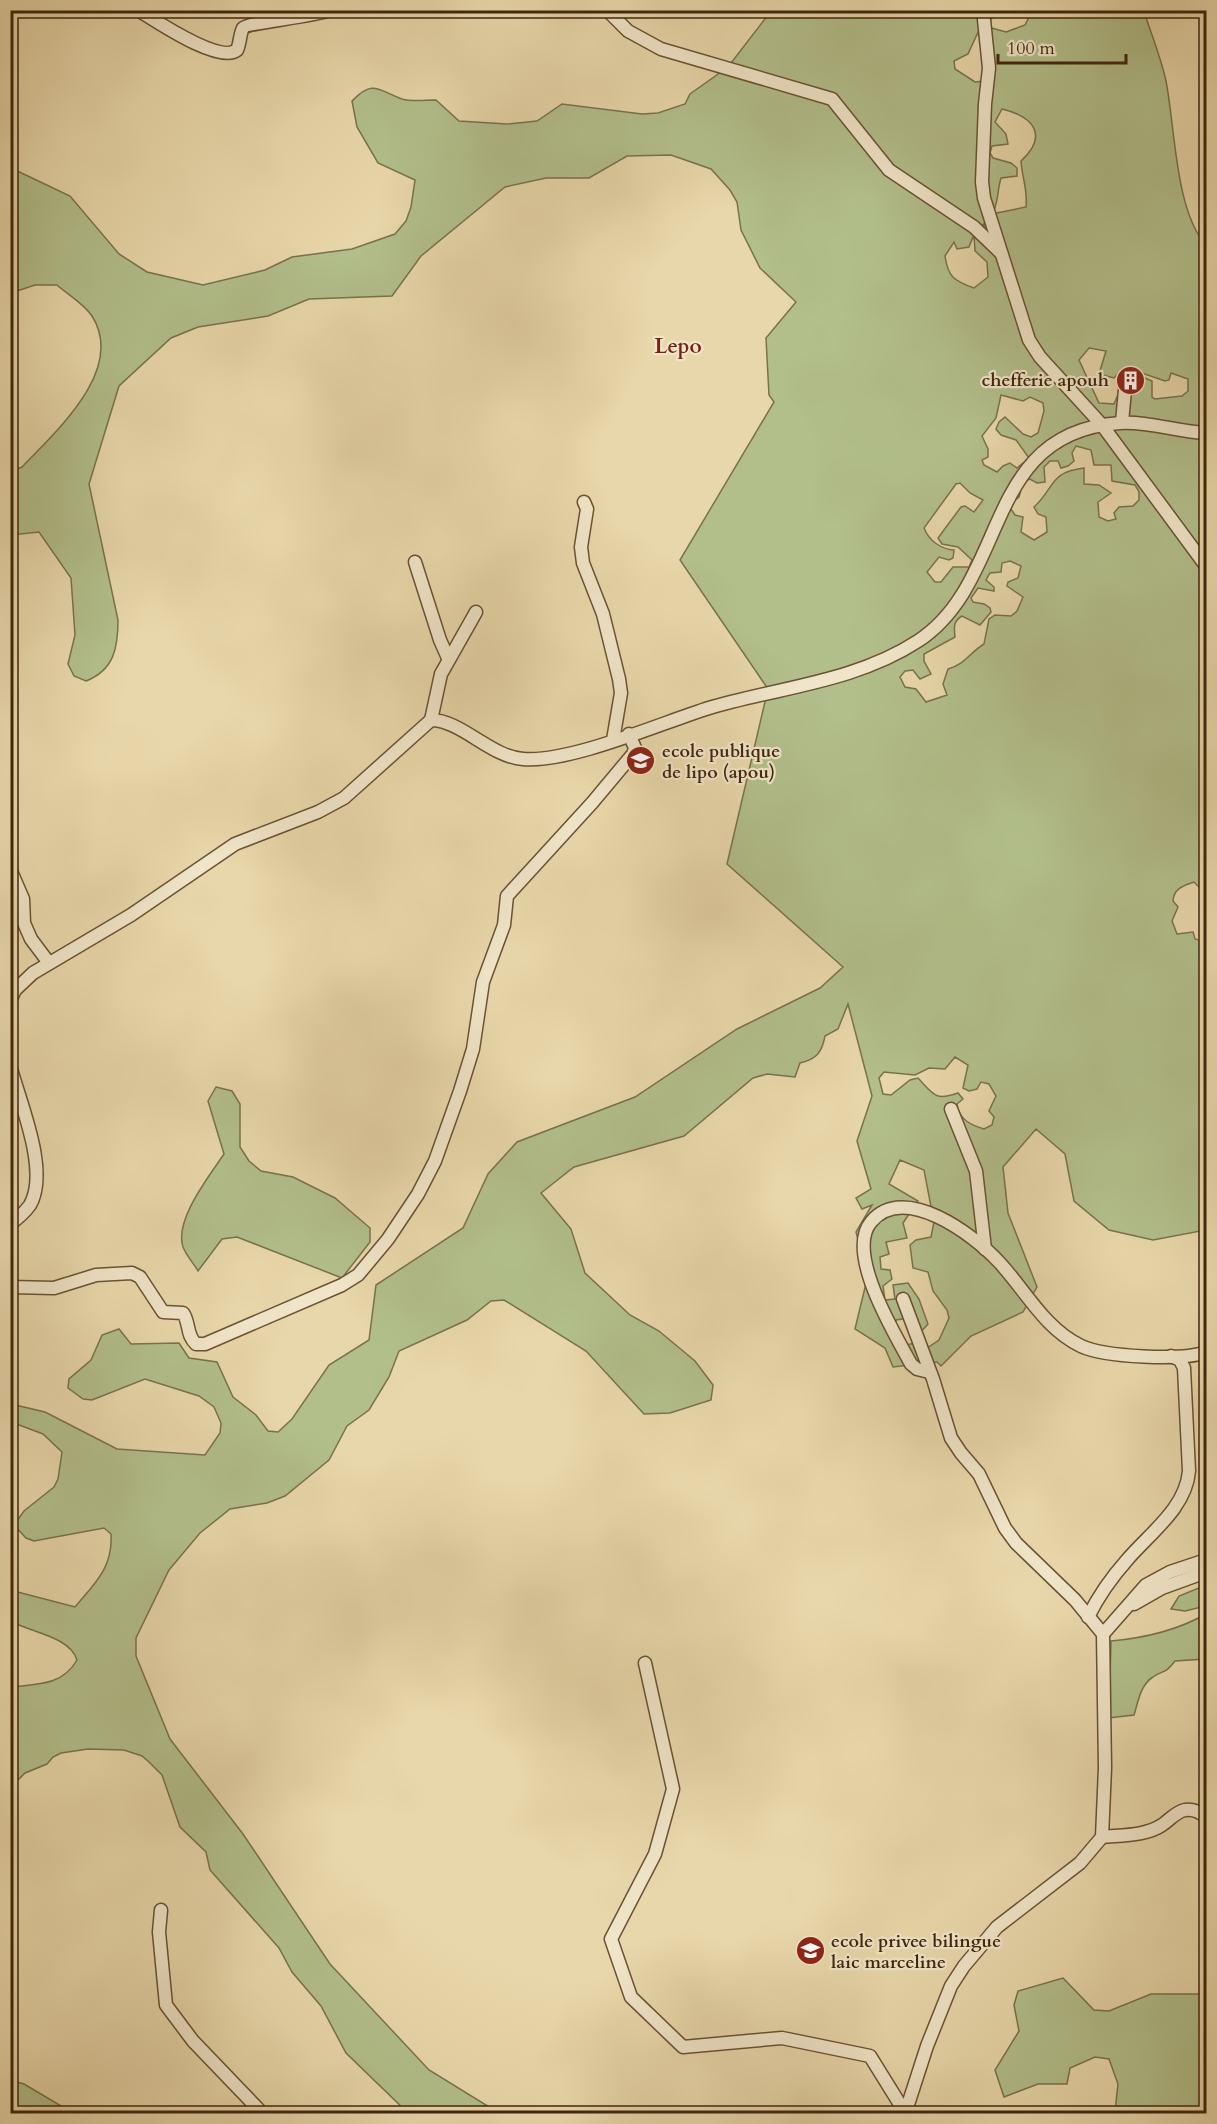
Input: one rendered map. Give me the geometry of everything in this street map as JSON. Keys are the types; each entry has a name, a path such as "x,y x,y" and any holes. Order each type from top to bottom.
{"street":[{"path":"138,10 205,48 230,54 237,50 242,29 248,23 285,21 331,10"},
{"path":"607,10 628,31 661,49 832,99 889,170 974,227 1002,253"},
{"path":"983,10 990,68 985,104 982,182 984,198 1029,340 1040,357 1102,425 1206,566"},
{"path":"1122,422 1125,390"},
{"path":"431,720 443,722 503,754 520,759 550,757 613,740 711,708 837,678 865,668 917,641 946,618 983,557 1006,500 1032,461 1064,437 1102,425 1122,422 1206,433"},
{"path":"584,502 587,509 580,547 583,563 603,614 620,686 613,740"},
{"path":"416,562 440,640 448,658"},
{"path":"10,1000 15,990 49,963 131,915 235,844 318,812 344,798 431,720 438,681 448,658 476,612"},
{"path":"10,1287 54,1288 96,1275 132,1273 140,1277 163,1312 183,1313 187,1319 190,1339 196,1344 205,1344 282,1312 358,1275 394,1230 418,1194 435,1161 472,1048 483,982 504,925 507,896 592,804 633,754 635,748 629,734"},
{"path":"10,869 23,899 28,931 49,963"},
{"path":"10,1065 30,1132 35,1186 29,1205 10,1224"},
{"path":"951,1109 976,1170 984,1249"},
{"path":"929,1372 917,1369 911,1364 881,1306 865,1258 867,1228 874,1219 894,1208 911,1207 927,1210 984,1249 999,1261 1040,1314 1062,1334 1082,1346 1103,1353 1189,1356 1206,1352"},
{"path":"903,1299 951,1437 961,1454 980,1474 1005,1528 1016,1543 1075,1600 1103,1634"},
{"path":"1088,1617 1101,1592 1128,1558 1164,1522 1188,1483 1184,1368 1180,1360 1170,1356"},
{"path":"905,2113 951,1986 963,1966 997,1927 1080,1863 1102,1837 1106,1768 1103,1634 1139,1590 1154,1579 1206,1560"},
{"path":"1118,1615 1153,1592 1206,1572"},
{"path":"645,1663 673,1789 655,1854 611,1938 631,1997 683,2047 782,2038 870,2056 905,2113"},
{"path":"1102,1837 1141,1832 1161,1826 1175,1814 1187,1809 1200,1812 1206,1818"},
{"path":"161,1910 159,1932 166,2005 194,2041 263,2114"}],"green space":[{"path":"771,11 1001,11 980,28 968,54 954,61 955,69 975,82 984,81 988,27 1006,32 1025,25 1028,19 1024,11 1144,11 1166,81 1182,190 1196,230 1206,245 1206,894 1194,882 1180,888 1175,893 1173,901 1178,907 1172,921 1177,934 1193,932 1195,939 1206,942 1206,1230 1153,1240 1109,1230 1074,1201 1065,1154 1036,1129 1003,1167 1008,1213 1037,1287 1023,1312 971,1336 941,1366 937,1362 893,1367 885,1348 855,1329 868,1275 856,1232 872,1205 862,1209 856,1198 871,1189 857,1141 872,1096 848,1004 838,1029 825,1036 820,1051 815,1057 800,1063 795,1077 767,1074 753,1078 684,1136 574,1167 541,1193 571,1229 585,1273 630,1315 659,1331 695,1361 713,1385 711,1400 670,1413 644,1414 586,1351 504,1300 491,1301 467,1320 399,1351 389,1377 369,1410 347,1426 329,1460 285,1496 267,1503 230,1509 200,1533 169,1570 136,1638 136,1656 170,1739 243,1834 330,1964 429,2070 499,2113 408,2113 346,2053 321,2006 292,1972 279,1948 210,1870 206,1852 180,1827 162,1775 142,1756 124,1750 88,1749 61,1753 47,1764 25,1773 11,1787 11,1687 39,1684 56,1679 71,1669 77,1660 74,1653 61,1642 11,1624 10,1590 75,1607 106,1566 111,1546 111,1534 104,1528 34,1541 26,1538 14,1525 24,1511 54,1487 58,1479 62,1452 43,1434 11,1422 11,1404 45,1412 117,1449 205,1455 220,1433 221,1423 214,1407 199,1396 145,1379 92,1400 83,1399 68,1388 69,1379 91,1360 102,1335 119,1329 131,1344 179,1343 189,1358 217,1362 233,1397 256,1415 268,1431 278,1432 292,1419 329,1365 369,1340 376,1285 463,1228 488,1174 517,1142 635,1097 737,1029 820,988 843,967 727,864 768,689 680,560 774,402 769,395 766,338 796,302 760,268 741,230 737,202 730,190 711,169 671,155 627,156 589,178 546,178 505,187 421,256 392,296 309,299 268,316 198,327 171,338 119,386 89,484 118,620 113,657 103,671 86,681 74,676 68,664 75,635 71,578 39,532 11,535 10,472 22,467 68,418 82,398 94,378 100,357 100,337 89,312 57,285 35,285 11,293 11,168 70,196 119,254 147,272 203,285 265,270 292,257 352,249 395,234 406,221 411,207 415,180 378,163 357,127 352,101 365,90 376,88 406,100 436,100 459,121 507,124 537,121 562,104 642,114 658,113 685,104 690,94 728,67","holes":["1002,109 1030,122 1036,136 1029,152 1021,161 1026,207 997,213 974,236 975,251 987,262 988,277 974,288 961,283 950,274 945,256 954,242 957,249 969,247 971,241 976,232 994,212 1001,178 1017,176 1017,168 1011,163 993,158 990,153 992,146 1008,144 1006,134 995,122","1089,348 1106,351 1099,374 1114,378 1122,370 1133,370 1165,381 1169,380 1171,373 1188,379 1188,391 1182,396 1155,399 1152,397 1152,381 1145,378 1137,389 1120,390 1114,404 1099,403 1079,360","1001,395 1023,401 1030,397 1043,403 1044,411 1038,433 1031,437 1023,434 1005,417 996,429 1001,435 1016,440 1029,458 1017,468 1010,463 997,472 984,465 982,460 988,457 988,449 982,436 996,418","1076,446 1091,450 1094,465 1111,465 1112,481 1135,485 1139,492 1139,500 1133,506 1119,507 1114,513 1116,519 1108,521 1099,517 1098,502 1111,493 1099,485 1084,484 1084,468 1073,470 1058,477 1034,507 1038,514 1046,517 1047,532 1034,540 1021,532 1023,517 1015,515 1011,509 1013,502 1019,497 1023,482 1030,479 1037,483 1045,482 1044,467 1050,461 1058,461 1061,468 1074,461 1072,453","960,483 970,493 983,500 974,512 965,506 961,507 938,538 942,544 958,547 972,560 969,567 953,567 941,582 935,582 927,572 939,557 949,560 953,558 954,550 936,544 924,528 956,484","1010,561 1021,566 1018,578 1008,582 1007,586 1023,597 1017,611 1011,616 995,615 989,619 984,644 964,661 948,669 943,684 947,695 926,702 916,689 905,687 900,677 905,671 913,670 920,679 931,674 924,661 924,654 955,637 954,628 962,616 980,625 991,612 990,608 973,602 971,598 978,588 994,591 994,587 986,580 990,573 1001,572 1002,563","955,1057 968,1065 963,1088 969,1091 977,1089 981,1082 989,1084 996,1096 989,1111 994,1117 992,1125 984,1129 970,1124 958,1110 957,1104 963,1099 958,1093 935,1095 918,1078 910,1080 891,1095 883,1094 879,1078 884,1072 915,1075 929,1068 945,1069","900,1160 924,1170 934,1222 931,1237 916,1240 910,1245 913,1268 928,1272 933,1291 947,1310 949,1318 939,1340 927,1348 922,1342 905,1345 895,1324 896,1320 910,1318 918,1335 928,1324 919,1299 908,1283 893,1285 895,1299 885,1300 883,1286 892,1279 890,1270 881,1269 880,1257 889,1254 886,1242 907,1238 903,1223 918,1201 889,1184"]},
{"path":"216,1087 232,1091 240,1104 240,1147 249,1161 261,1171 293,1177 335,1198 370,1228 370,1242 342,1278 237,1237 222,1239 198,1271 188,1256 183,1247 182,1236 188,1211 224,1154 208,1101"},
{"path":"1206,1585 1206,1606 1185,1611 1171,1609 1179,1596"},
{"path":"1206,1614 1206,1659 1175,1661 1145,1685 1134,1715 1109,1718 1111,1641 1160,1633"},
{"path":"1063,1978 1094,2010 1109,2011 1151,1994 1206,1994 1206,2113 1115,2112 1118,2084 1109,2059 1095,2057 1070,2068 1067,2084 1038,2084 1004,2097 995,2070 1019,2031 1014,2005 1018,1991"},
{"path":"10,2080 24,2084 73,2113 11,2113"}],"place":[{"name":"chefferie apouh","path":"1130,380"},
{"name":"ecole publique de lipo (apou)","path":"641,761"},
{"name":"ecole privee bilingue laic marceline","path":"810,1951"}],"district":[{"name":"Lepo","path":"678,346"}]}
